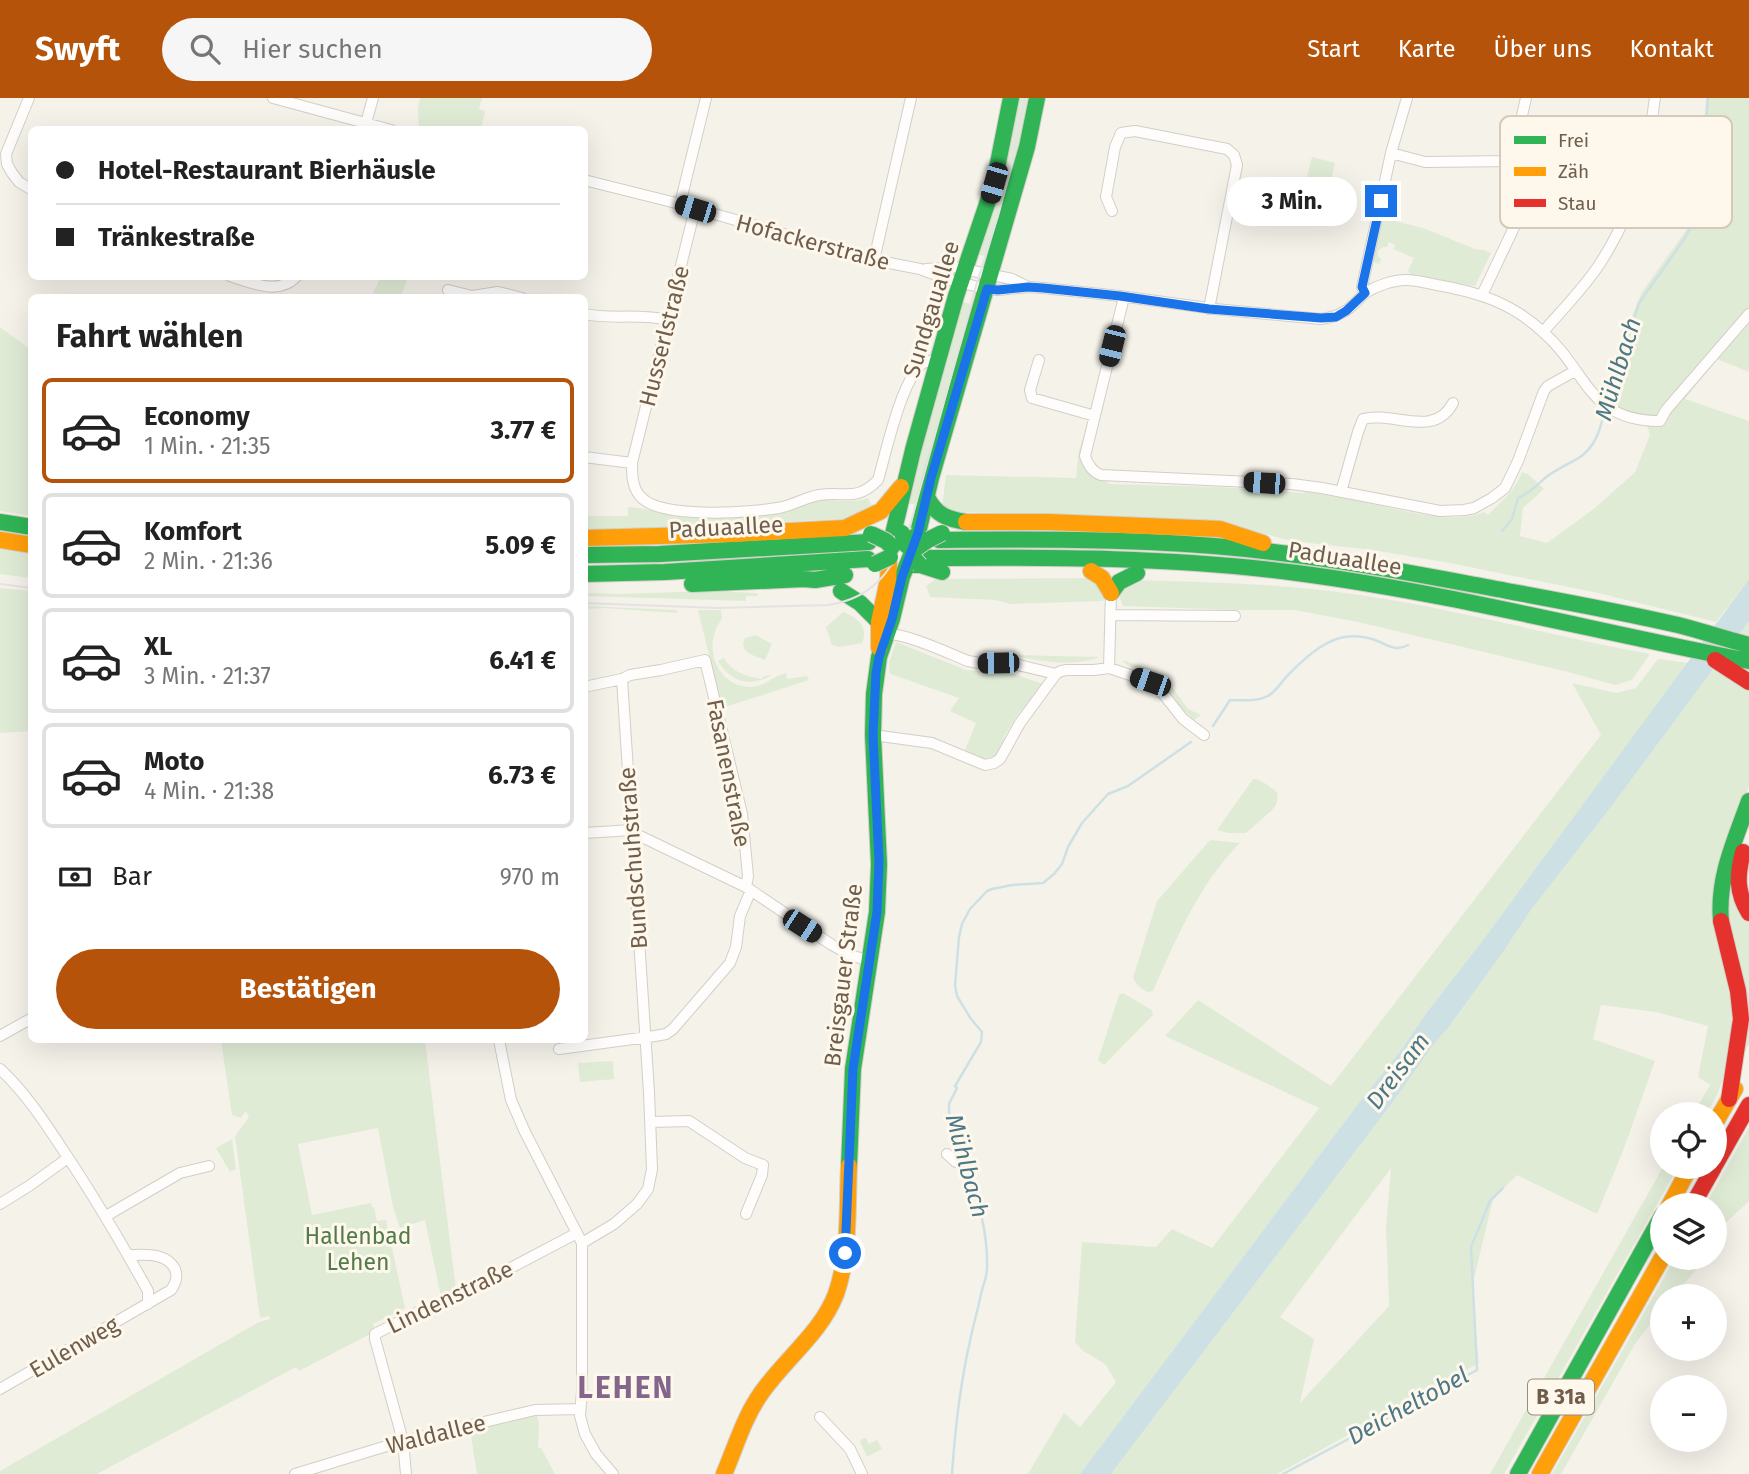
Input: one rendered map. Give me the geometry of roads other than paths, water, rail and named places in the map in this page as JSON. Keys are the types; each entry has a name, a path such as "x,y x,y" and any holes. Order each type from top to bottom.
{"main road":[{"name":"Sundgauallee","path":"899,561 927,497 1011,98"},
{"name":"Sundgauallee","path":"899,561 900,501 939,359 975,279 1027,146 1037,98"},
{"path":"845,528 881,511 905,482"},
{"path":"927,497 931,506 942,517 967,522 1048,522 1220,529 1308,557"},
{"path":"0,522 28,526"},
{"path":"899,561 928,540 941,537 967,522"},
{"path":"588,538 845,528 861,530 870,538 886,541 899,561"},
{"name":"Paduaallee","path":"941,537 1150,542 1215,546 1308,557 1419,574 1670,624 1749,645"},
{"name":"Paduaallee","path":"588,555 660,554 870,538"},
{"path":"0,540 28,544"},
{"name":"Paduaallee","path":"588,574 1020,557 1197,562 1401,589 1510,609 1749,661"},
{"path":"815,580 899,561 1253,579 1296,573"},
{"name":"Breisgauer Straße","path":"724,1474 733,1447 753,1405 821,1322 829,1308 839,1283 845,1253 853,1069 877,912 879,864 874,702 882,630 899,561"},
{"path":"1091,571 1102,579 1111,593 1119,582 1137,573"},
{"path":"588,586 815,580 860,603 882,630"},
{"path":"1704,653 1749,682"},
{"path":"1729,1098 1741,1019 1737,980 1720,910 1721,889 1749,801"},
{"path":"1749,835 1738,873 1738,887 1741,901 1749,913"},
{"path":"1727,1102 1749,1063"},
{"path":"1727,1143 1749,1105"},
{"name":"B 31a","path":"1518,1474 1650,1238"},
{"name":"B 31a","path":"1539,1474 1655,1270"}],"street":[{"path":"28,188 12,173 3,153 29,98"},
{"path":"273,98 353,124 377,126"},
{"path":"366,123 373,98"},
{"path":"680,204 706,98"},
{"path":"874,260 911,98"},
{"path":"1365,293 1362,287 1391,153 1407,98"},
{"path":"1522,116 1526,98"},
{"path":"1652,116 1655,98"},
{"path":"1112,211 1106,197 1115,147 1121,133 1135,131 1214,146 1227,149 1234,155 1237,165 1209,309"},
{"path":"1391,153 1425,162 1500,161"},
{"name":"Hofackerstraße","path":"588,181 680,204 874,260 920,269 954,267 998,290 1028,287 1209,309 1321,318 1336,317 1365,293 1395,281 1408,280 1467,290 1522,315 1560,348 1590,392 1606,407 1641,421 1660,421 1666,410 1749,314"},
{"name":"Husserlstraße","path":"632,463 695,209"},
{"path":"1482,295 1514,228"},
{"path":"1543,331 1579,292 1598,266 1619,228"},
{"path":"244,280 276,287 292,280"},
{"path":"448,290 464,294"},
{"path":"485,294 506,294"},
{"path":"1124,297 1085,456 1096,474 1101,475 1292,484 1440,511 1474,508 1505,488 1544,391 1575,371"},
{"path":"588,315 656,317 667,320"},
{"path":"588,458 632,463 632,477 641,498 654,505 684,512 764,510 819,495 862,493 878,480 900,404 912,377 924,363 939,359"},
{"path":"1039,360 1030,390 1032,398 1095,416"},
{"path":"1341,492 1363,419 1373,417 1426,422 1440,419 1453,403"},
{"path":"1109,668 1111,593"},
{"path":"1111,615 1235,616"},
{"path":"882,630 968,661 1014,664 1056,674"},
{"name":"Fasanenstraße","path":"622,679 629,675 705,660 742,814 749,889 730,963 673,1030 666,1034 645,1037"},
{"path":"873,735 932,743 985,765 994,763 1000,759 1020,723 1056,674 1067,670 1109,668 1150,682 1182,719 1204,735"},
{"path":"588,686 622,679"},
{"name":"Bundschuhstraße","path":"580,1238 614,1224 637,1204 648,1189 652,1169 622,679"},
{"path":"588,833 632,833 640,836 749,889 832,945 850,955 870,961"},
{"path":"0,1036 28,1020"},
{"path":"559,1049 645,1037"},
{"path":"500,1043 511,1100 580,1238 580,1409 585,1434 596,1454 613,1474"},
{"path":"0,1069 28,1099 106,1216 148,1291 148,1304"},
{"path":"651,1122 689,1121 745,1158 763,1165 762,1175 746,1214"},
{"path":"0,1204 68,1158"},
{"path":"952,1158 968,1164"},
{"path":"106,1216 180,1173 209,1166"},
{"name":"Lindenstraße","path":"406,1474 403,1441 375,1334 580,1238"},
{"name":"Eulenweg","path":"0,1389 171,1290 177,1273 171,1263 160,1256 129,1255"},
{"name":"Waldallee","path":"295,1474 403,1441 535,1410 580,1409"},
{"path":"820,1418 850,1449 862,1474"}],"water":[{"name":"Dreisam","path":"1749,579 1749,621 1531,910 1395,1099 1111,1474 1080,1474 1401,1050"}],"waterway":[{"name":"Mühlbach","path":"1707,116 1708,98"},
{"name":"Mühlbach","path":"1607,402 1621,348 1639,303 1691,228"},
{"name":"Mühlbach","path":"1502,531 1512,519 1518,498 1589,449 1599,430 1605,408"},
{"name":"Mühlbach","path":"1213,726 1230,700 1254,700 1268,696 1305,659 1333,640 1356,636 1394,648 1408,645"},
{"name":"Mühlbach","path":"962,1159 949,1104 957,1088 955,1086 981,1042 982,1032 957,996 955,986 959,937 970,909 992,889 1043,883 1062,864 1082,823 1108,794 1128,786 1191,742"},
{"name":"Mühlbach","path":"952,1474 963,1374 987,1268 982,1217 966,1169"},
{"name":"Deicheltobel","path":"1283,1474 1477,1370 1471,1247 1490,1201 1503,1188"}],"tram line":[{"path":"588,603 718,608 828,605 860,595 882,577 899,552 911,522 998,216 1025,98"},
{"path":"0,584 28,588"}],"district":[{"name":"LEHEN","path":"626,1388"}],"park label":[{"name":"Hallenbad Lehen","path":"358,1249"}]}
